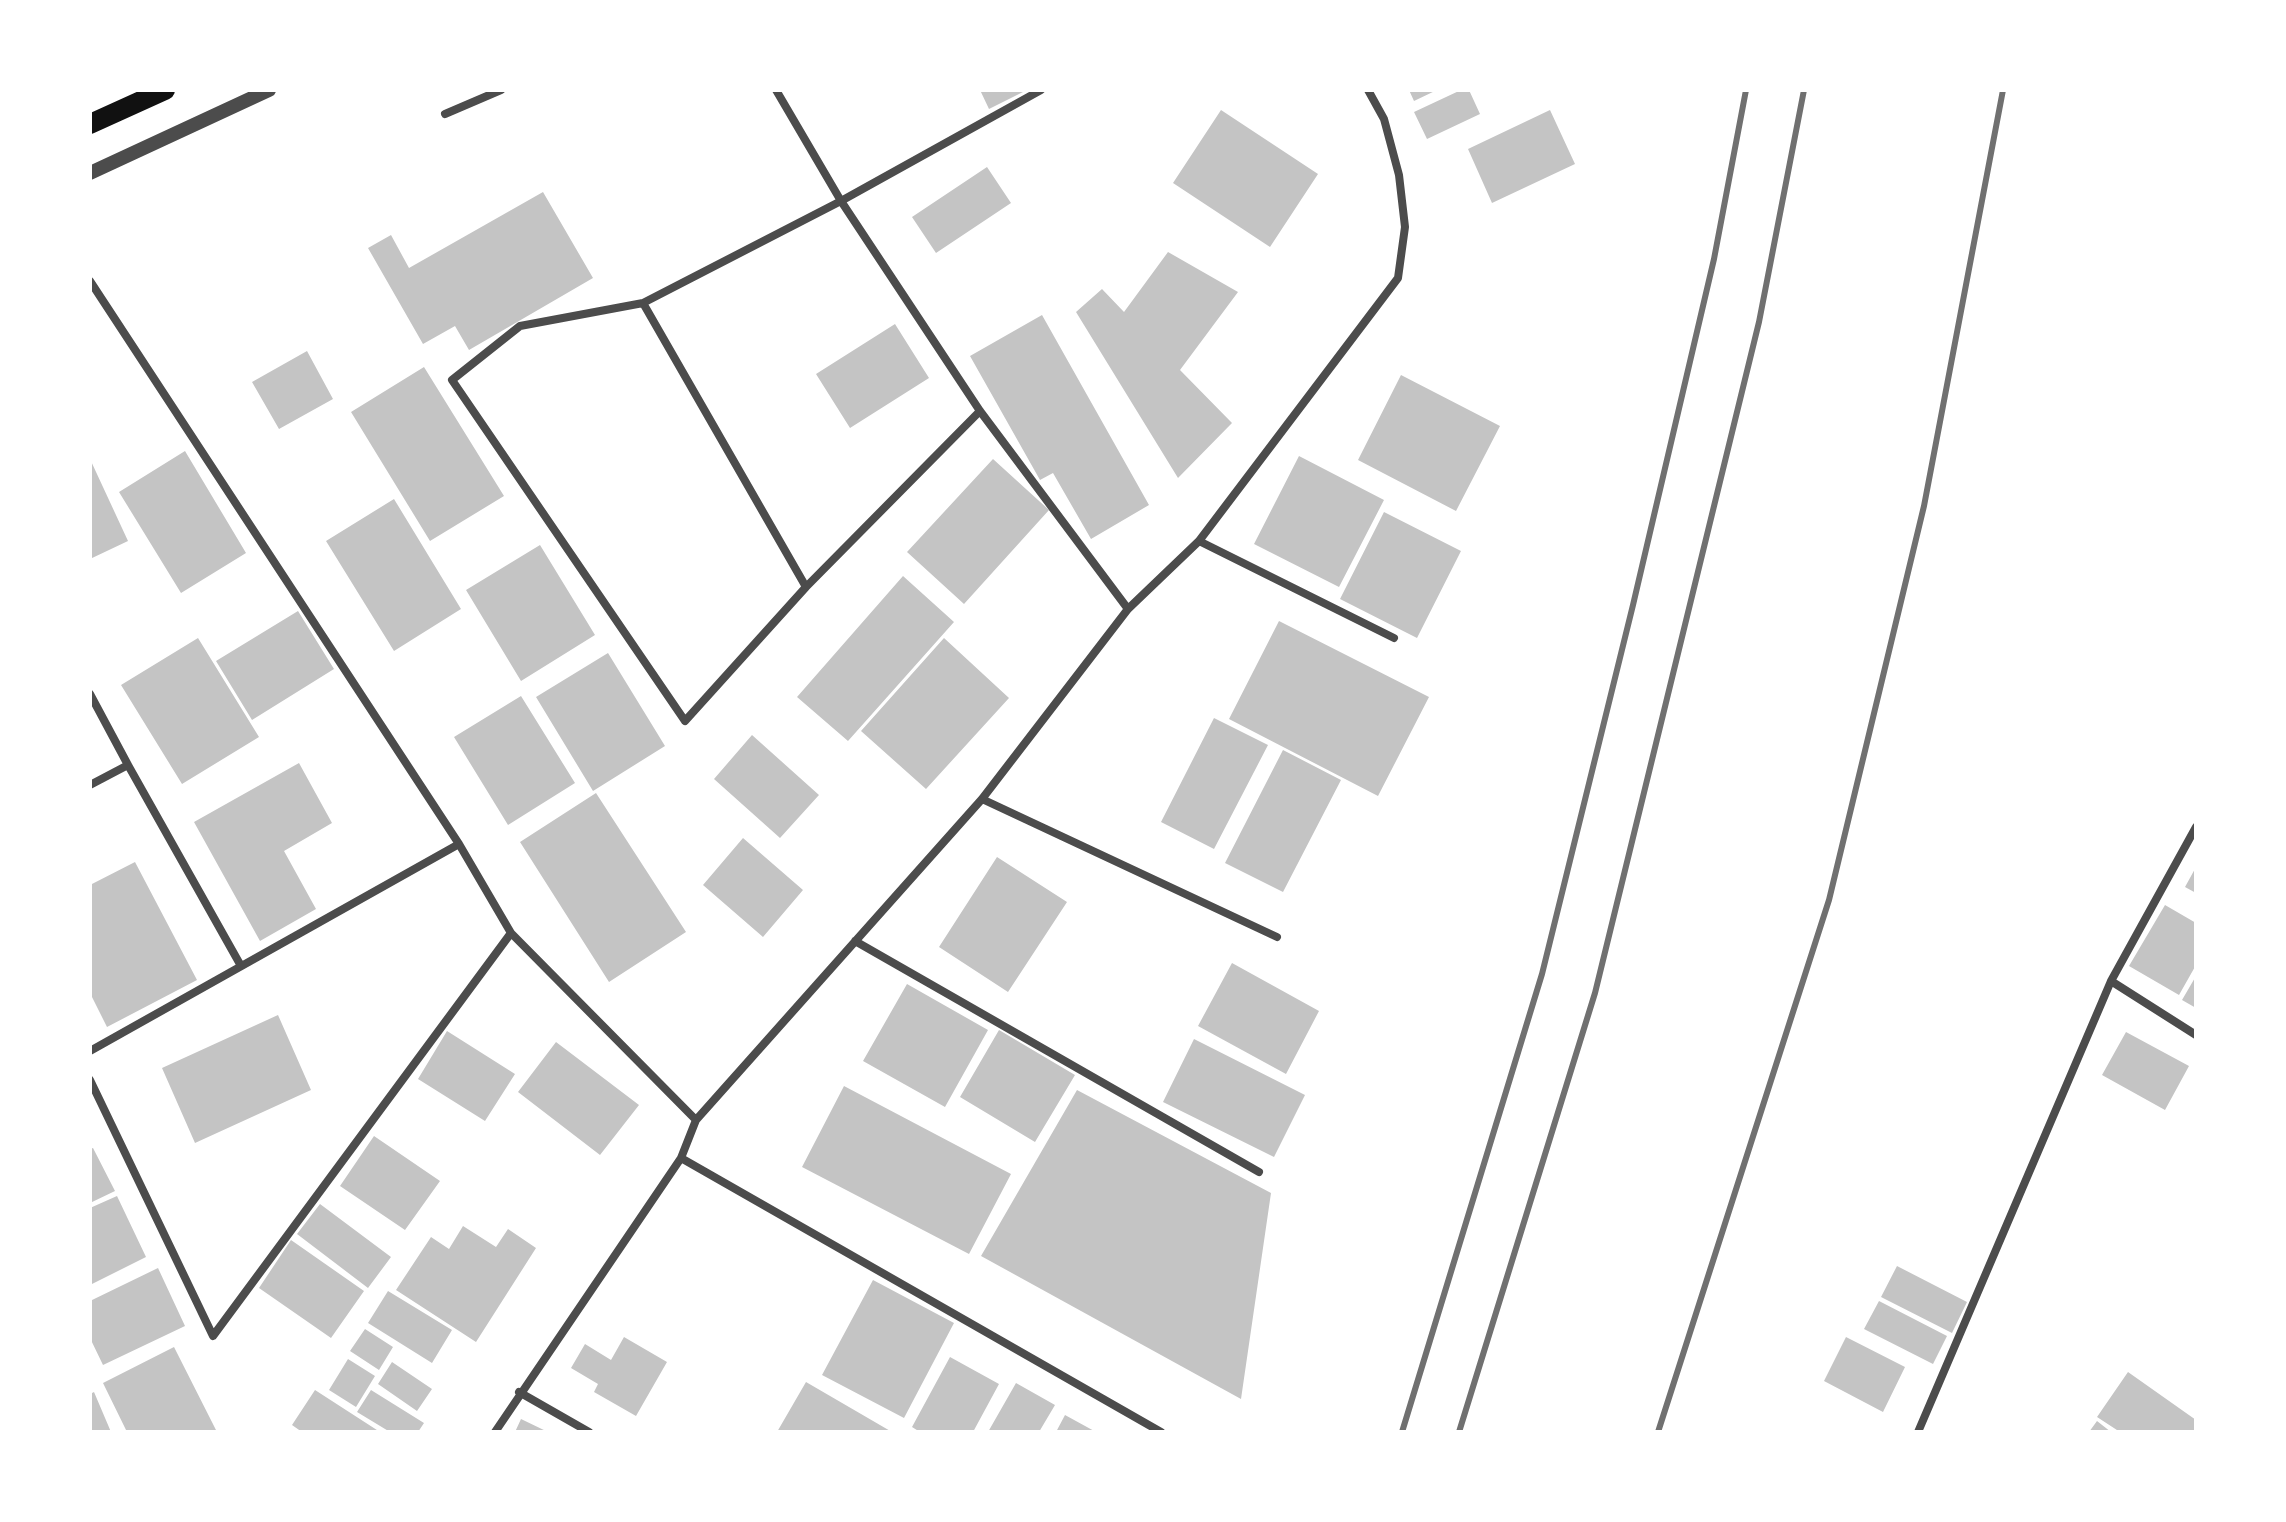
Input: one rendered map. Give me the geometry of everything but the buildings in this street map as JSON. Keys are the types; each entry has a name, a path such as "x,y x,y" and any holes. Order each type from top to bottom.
{"main road":[{"path":"90,124 165,90"}],"street":[{"path":"90,173 269,90"},
{"path":"445,114 501,90"},
{"path":"776,90 841,201 980,411 1128,609"},
{"path":"980,411 806,587 685,721 452,380 520,326 643,303 841,201 1041,90"},
{"path":"495,1432 519,1392 681,1158 696,1120 982,799 1128,609 1199,541 1398,278 1405,227 1399,175 1384,119 1368,90"},
{"path":"90,281 459,844 511,933 696,1120"},
{"path":"643,303 806,587"},
{"path":"1199,541 1394,638"},
{"path":"90,694 241,966"},
{"path":"90,785 128,765"},
{"path":"982,799 1277,937"},
{"path":"1918,1432 2111,981 2196,827"},
{"path":"90,1051 459,844"},
{"path":"90,1080 213,1336 511,933"},
{"path":"855,941 1259,1172"},
{"path":"2111,981 2196,1035"},
{"path":"681,1158 1161,1432"},
{"path":"519,1392 589,1432"}],"railway":[{"path":"1402,1432 1542,974 1714,259 1746,90"},
{"path":"1459,1432 1595,993 1759,322 1804,90"},
{"path":"1658,1432 1829,900 1924,506 2003,90"}]}
